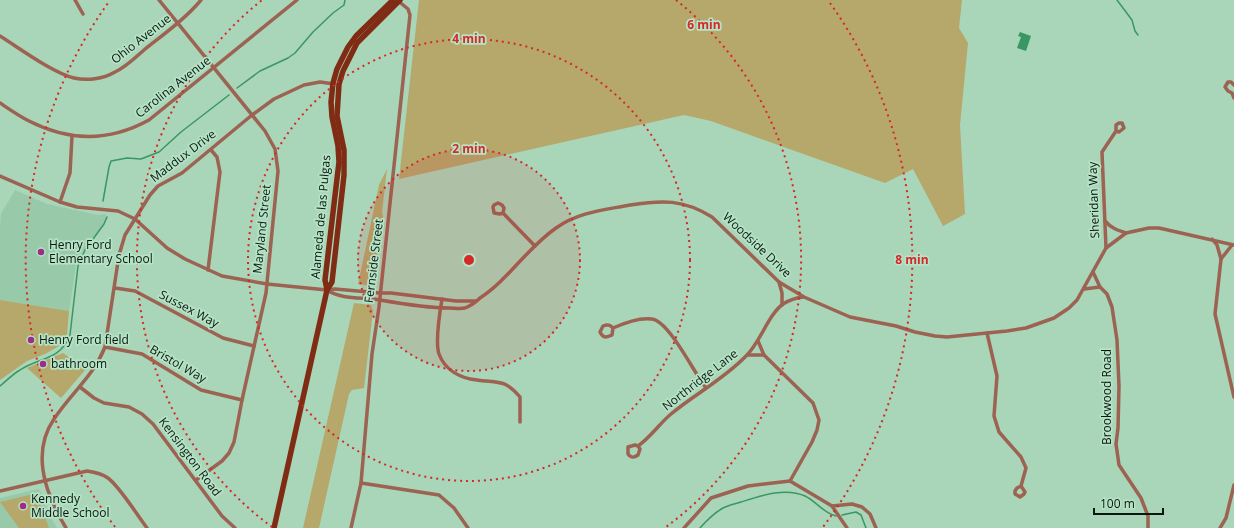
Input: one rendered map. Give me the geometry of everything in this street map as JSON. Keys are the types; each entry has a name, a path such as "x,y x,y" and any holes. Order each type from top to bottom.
{"main road":[{"name":"Alameda de las Pulgas","path":"274,528 327,290 332,282 344,175 344,150 338,116 336,84 357,44 397,0"}],"street":[{"path":"75,0 84,14"},
{"name":"Maryland Street","path":"160,0 213,69 252,115 276,149 278,172 267,284 234,442 229,453 222,461 196,480"},
{"name":"Ohio Avenue","path":"0,36 53,69 73,78 86,80 100,78 116,72 178,23 201,0"},
{"name":"Carolina Avenue","path":"0,103 28,121 48,130 72,136 95,137 116,134 138,126 149,120 297,0"},
{"name":"Fernside Street","path":"351,528 361,483 368,385 380,293 410,15 408,9 397,0"},
{"name":"Maddux Drive","path":"66,528 55,509 45,481 42,466 46,436 53,420 99,361 105,347 119,255 125,235 150,195 158,186 182,173 252,115 274,99 304,85 320,82 336,84"},
{"path":"1234,85 1231,82 1228,82 1226,87 1228,91 1233,92 1234,98"},
{"name":"Sheridan Way","path":"1106,248 1102,152 1116,131"},
{"path":"60,202 70,173 72,136"},
{"path":"208,270 220,172 217,157 211,150"},
{"path":"0,176 60,202 77,206 118,211 135,219 167,248 185,259 222,276 267,284 327,290 335,289 391,293 456,301 477,301"},
{"name":"Woodside Drive","path":"327,290 334,295 440,308 465,308 477,301 498,284 555,228 574,217 586,213 646,202 665,201 700,209 712,217 779,282 804,296 850,317 896,326 921,333 947,337 1026,328 1054,318 1078,300 1106,248 1126,233 1149,228 1159,228 1233,245"},
{"path":"503,213 535,246"},
{"path":"1105,220 1109,226 1126,233"},
{"path":"1212,239 1222,259 1215,314 1234,397"},
{"path":"1222,259 1233,245"},
{"name":"Brookwood Road","path":"1093,272 1100,286 1107,294 1112,307 1119,386 1116,444 1119,465 1141,498 1148,516 1148,528"},
{"path":"779,282 782,293 782,305"},
{"path":"1084,289 1100,286"},
{"name":"Sussex Way","path":"115,288 135,291 223,338 254,346"},
{"name":"Northridge Lane","path":"638,446 644,442 670,415 736,366 748,355 774,314 782,305 804,296"},
{"path":"442,299 438,341 439,353 447,366 453,373 465,378 499,382 513,388 520,397 520,422"},
{"path":"613,328 624,323 641,319 653,319 661,323 670,331 706,388"},
{"path":"987,333 997,376 994,416 999,432 1021,457 1026,467 1022,486"},
{"path":"758,341 764,355 813,403 819,420 812,442 790,481"},
{"name":"Bristol Way","path":"105,347 142,354 201,390 242,400"},
{"path":"748,355 764,355"},
{"name":"Kensington Road","path":"80,387 94,398 104,403 129,407 142,414 153,424 222,516 235,528"},
{"path":"0,491 86,471 97,472 108,478 147,528"},
{"path":"684,528 710,498 748,486 790,481 832,506 847,528"},
{"path":"361,483 438,495 454,508 468,528"},
{"path":"1220,528 1226,518 1234,485"},
{"path":"832,506 852,504 862,507 870,514 876,528"}],"shaded area":[{"path":"419,0 962,0 959,28 968,43 960,125 965,214 943,226 913,169 885,183 711,121 684,115 399,179"},
{"path":"1020,32 1031,36 1026,51 1017,48 1021,37 1018,36"},
{"path":"387,169 382,212 383,216 374,285 358,284 379,185"},
{"name":"Henry Ford Elementary School","path":"15,190 47,204 98,215 106,214 106,221 77,259 69,311 0,300 1,214"},
{"name":"Henry Ford field","path":"0,300 69,311 67,335 59,346 45,354 27,361 0,380"},
{"path":"354,303 371,305 373,311 364,388 352,390 349,394 319,528 303,528"},
{"path":"63,353 86,369 61,398 27,368"},
{"name":"Kennedy Middle School","path":"38,489 40,490 49,515 57,528 0,528 0,498"},
{"name":"Kennedy Middle School","path":"33,494 37,496 49,528 19,528 0,502"}],"waterway":[{"path":"237,88 260,71 288,58 295,53 313,32 344,5 345,0"},
{"path":"1117,0 1132,20 1135,31 1138,35"},
{"path":"103,201 111,161 127,158 141,159 159,152 181,132 229,95"},
{"path":"0,386 20,370 55,354 61,350 66,343 70,335 78,266 85,250 104,224 107,217"},
{"path":"700,528 708,519 725,507 764,495 781,492 797,493 805,496 823,510 836,516"},
{"path":"842,515 856,512 861,515 866,528"}],"place":[{"name":"Henry Ford Elementary School","path":"41,252"},
{"name":"Henry Ford field","path":"31,340"},
{"name":"bathroom","path":"43,364"},
{"name":"Kennedy Middle School","path":"23,506"}]}
